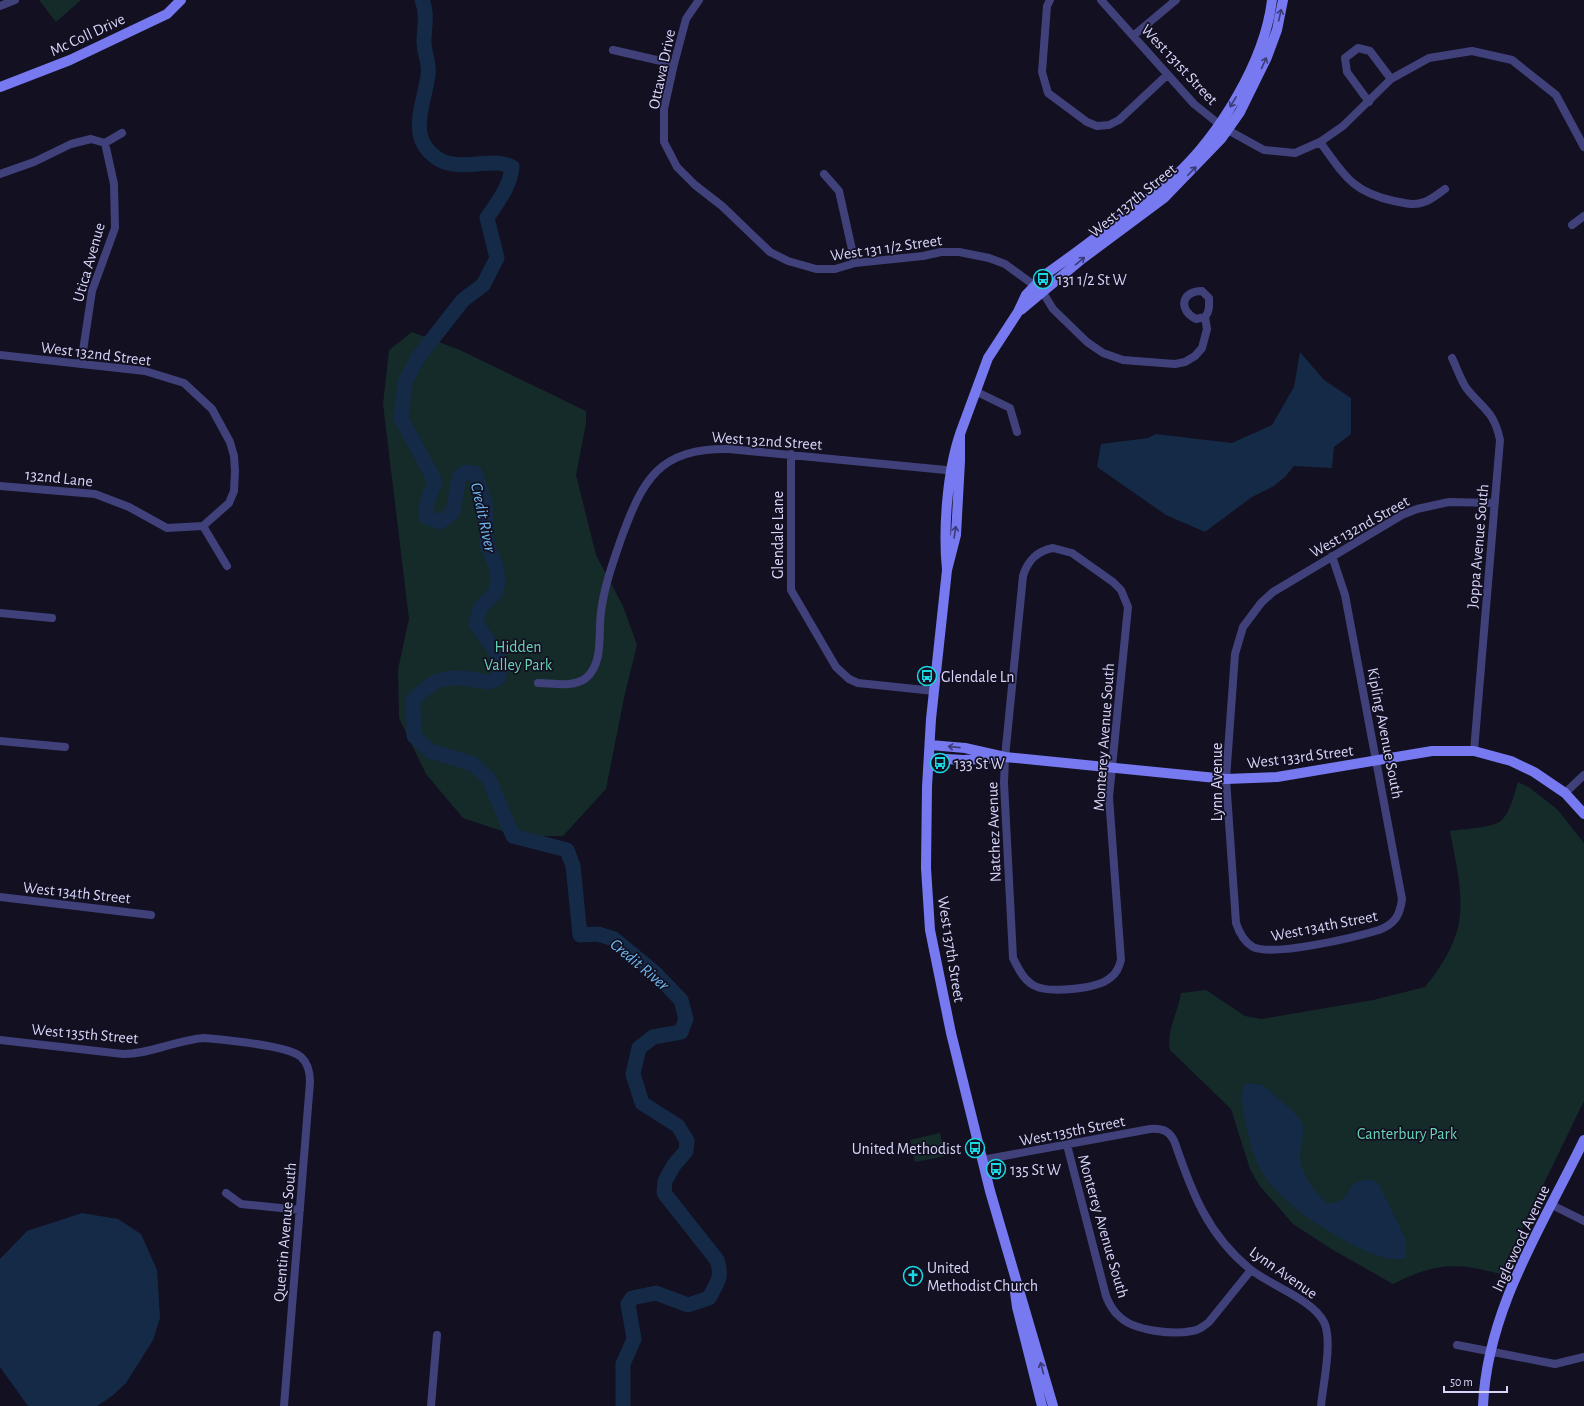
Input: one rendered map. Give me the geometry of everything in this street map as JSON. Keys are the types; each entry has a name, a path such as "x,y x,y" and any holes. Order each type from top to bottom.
{"main road":[{"name":"Mc Coll Drive","path":"0,87 70,60 167,14 181,0"},
{"path":"1272,0 1272,29"},
{"path":"1272,29 1283,0"},
{"name":"West 137th Street","path":"1014,1278 982,1160 951,1033 930,930 926,861 929,758 934,691 948,570 956,535 955,470 960,434 988,358 1018,312 1038,289 1046,274 1174,178 1188,163 1219,124 1241,88 1272,29"},
{"name":"West 137th Street","path":"1038,289 1082,259 1164,198 1207,155 1228,130 1240,112 1256,80 1272,29"},
{"name":"West 133rd Street","path":"930,745 965,748 1005,757 1226,779 1277,777 1432,751 1474,751 1494,755 1526,767 1565,793"},
{"name":"West 133rd Street","path":"929,758 964,760 1005,757"},
{"path":"1565,793 1584,814"},
{"name":"Inglewood Avenue","path":"1483,1406 1491,1352 1512,1286 1584,1140"},
{"path":"1014,1278 1017,1307 1042,1406"},
{"path":"1014,1278 1028,1316 1053,1406"}],"street":[{"path":"0,6 15,0"},
{"name":"Ottawa Drive","path":"699,0 686,19 674,64 664,109 664,142 677,168 750,232"},
{"path":"1050,0 1048,6 1042,72 1048,93 1087,122 1097,126 1109,125 1119,120 1167,75"},
{"name":"West 131st Street","path":"1101,0 1194,104 1228,130 1264,150 1295,153 1320,142 1343,126 1391,79 1429,58 1472,51 1512,60 1556,95 1584,147"},
{"path":"1133,36 1176,0"},
{"path":"1369,102 1347,72 1345,58 1358,48 1370,51 1391,79"},
{"path":"613,50 674,64"},
{"path":"0,174 34,162 71,144 91,138 105,143 122,133"},
{"path":"1320,142 1351,182 1362,191 1376,197 1410,204 1424,202 1445,189"},
{"name":"Utica Avenue","path":"81,364 92,290 115,228 114,184 105,143"},
{"path":"824,174 839,191 855,263"},
{"path":"1572,225 1584,216"},
{"name":"West 131 1/2 Street","path":"750,232 770,252 788,261 816,269 835,269 855,263 923,256 941,252 959,252 989,258 1005,264 1038,289 1053,309 1087,342 1103,353 1123,360 1175,364 1185,362 1195,356 1202,348 1207,329 1205,317"},
{"name":"West 132nd Street","path":"0,355 145,371 184,383 212,409 230,442 235,463 234,491 229,503 204,526"},
{"name":"Joppa Avenue South","path":"1452,358 1467,388 1491,414 1497,427 1500,440 1474,751"},
{"path":"975,391 1010,408 1016,432"},
{"name":"West 132nd Street","path":"538,683 573,684 585,679 592,671 597,661 602,602 611,568 634,505 640,492 659,469 683,454 706,449 791,454 955,470"},
{"name":"Glendale Lane","path":"791,454 791,590 836,667 849,679 858,683 934,691"},
{"name":"132nd Lane","path":"0,486 95,494 129,507 167,528 204,526"},
{"name":"West 132nd Street","path":"1251,615 1273,592 1402,515 1417,509 1449,502 1495,503"},
{"path":"204,526 227,566"},
{"name":"Natchez Avenue","path":"1076,988 1056,990 1042,989 1033,986 1021,973 1013,958 1004,799 1005,757 1025,568 1030,560 1037,554 1044,550 1053,548 1072,553 1095,569"},
{"name":"Kipling Avenue South","path":"1332,556 1345,595 1377,761 1402,899 1398,916"},
{"name":"Monterey Avenue South","path":"1076,988 1100,984 1110,979 1117,971 1121,960 1109,797 1128,607 1121,590 1095,569"},
{"path":"0,613 52,618"},
{"name":"Lynn Avenue","path":"1251,615 1243,627 1236,654 1226,779 1236,923 1244,940 1252,947"},
{"path":"0,741 64,747"},
{"path":"1565,793 1584,775"},
{"name":"West 134th Street","path":"0,897 151,914"},
{"name":"West 134th Street","path":"1252,947 1262,950 1276,951 1363,935 1390,926 1398,916"},
{"name":"West 135th Street","path":"0,1040 131,1054 153,1050 191,1039 204,1038 287,1050 294,1052 305,1061"},
{"name":"Quentin Avenue South","path":"284,1406 310,1082 310,1074 305,1061"},
{"name":"West 135th Street","path":"982,1160 1067,1146 1150,1129 1159,1128 1166,1131"},
{"name":"Lynn Avenue","path":"1166,1131 1172,1136 1193,1195 1206,1218 1232,1251 1251,1270 1280,1289 1307,1303 1318,1313 1324,1322 1327,1336 1321,1406"},
{"name":"Monterey Avenue South","path":"1067,1146 1106,1296 1109,1304 1120,1318 1138,1328 1158,1331 1192,1332 1201,1329 1209,1322 1251,1270"},
{"path":"226,1193 240,1204 300,1210"},
{"path":"1552,1205 1584,1221"},
{"path":"431,1406 437,1335"},
{"path":"1457,1345 1555,1364 1584,1357"}],"green space":[{"path":"39,0 81,0 56,22"},
{"name":"Hidden Valley Park","path":"412,332 460,350 586,411 586,424 576,475 596,555 623,606 637,645 624,698 606,789 563,836 517,836 463,818 426,774 399,718 398,669 409,619 383,404 389,350"},
{"name":"Canterbury Park","path":"1518,782 1530,788 1557,809 1584,843 1584,1101 1500,1274 1457,1266 1433,1268 1393,1284 1333,1250 1293,1224 1259,1185 1250,1169 1231,1109 1170,1050 1169,1043 1171,1028 1181,993 1206,990 1245,1016 1261,1019 1373,1000 1425,987 1446,956 1454,939 1459,922 1460,888 1450,831 1498,823 1505,816 1510,807"},
{"path":"940,1133 945,1156 915,1162 910,1140"}],"water":[{"path":"1300,352 1324,380 1351,398 1351,434 1334,447 1332,468 1294,466 1285,477 1274,486 1252,497 1205,532 1166,515 1097,467 1101,444 1148,438 1156,434 1232,443 1272,425 1294,387"},
{"path":"1245,1084 1261,1085 1283,1102 1300,1119 1302,1122 1303,1131 1300,1155 1305,1175 1313,1188 1327,1203 1336,1202 1346,1196 1351,1186 1358,1182 1370,1180 1379,1184 1406,1240 1406,1257 1396,1259 1384,1257 1369,1252 1339,1237 1304,1215 1289,1203 1273,1186 1265,1177 1257,1163 1249,1140 1242,1100 1242,1092"},
{"path":"82,1213 118,1219 141,1234 157,1270 160,1318 153,1340 126,1383 112,1396 97,1406 28,1406 0,1367 0,1259 27,1231"}],"waterway":[{"name":"Credit River","path":"422,0 425,10 424,46 428,63 426,87 419,121 423,142 429,152 446,163 461,165 499,163 512,167 509,181 487,218 497,258 483,285 463,300 419,356 405,382 401,418 435,481 426,505 426,517 440,522 453,512 459,477 466,472 475,473 485,503 487,545 496,566 498,582 495,593 480,608 476,624 493,647 501,665 498,678 491,681 485,682 471,679 453,678 439,681 426,688 413,700 414,736 430,751 473,764 489,779 513,836 567,850 573,866 580,935 598,934 614,939 654,972 681,1000 686,1019 681,1032 653,1037 639,1048 633,1074 642,1103 678,1126 687,1141 686,1151 674,1165 665,1181 664,1193 717,1260 719,1266 719,1276 717,1284 709,1298 688,1305 656,1293 632,1298 628,1304 634,1339 623,1364 623,1406"}],"place":[{"name":"131 1/2 St W","path":"1043,279"},
{"name":"Glendale Ln","path":"927,676"},
{"name":"133 St W","path":"940,763"},
{"name":"United Methodist","path":"975,1148"},
{"name":"135 St W","path":"996,1169"},
{"name":"United Methodist Church","path":"913,1276"}]}
